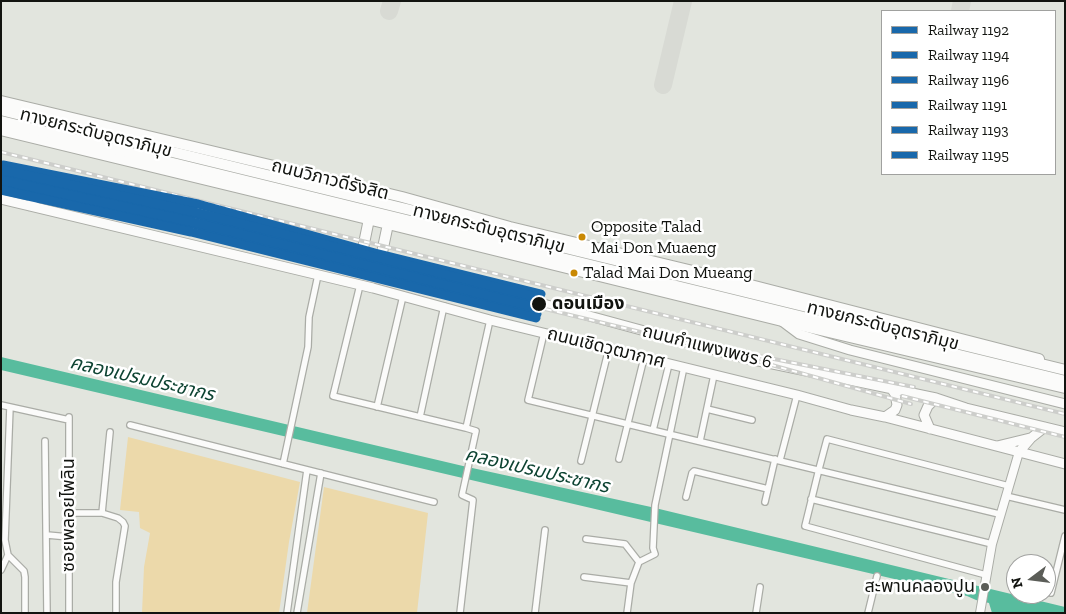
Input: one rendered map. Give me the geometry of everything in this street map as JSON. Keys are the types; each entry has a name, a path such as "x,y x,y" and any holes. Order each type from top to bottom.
{"highway":[{"name":"ถนนวิภาวดีรังสิต","path":"1,101 402,197 510,227 1065,365"},
{"name":"ทางยกระดับอุตราภิมุข","path":"1,110 1065,370"},
{"name":"ทางยกระดับอุตราภิมุข","path":"1,121 1065,381"},
{"name":"ถนนวิภาวดีรังสิต","path":"1,130 782,322 1065,388"},
{"path":"361,258 368,219"},
{"path":"380,262 388,224"}],"main road":[{"name":"ถนนกำแพงเพชร 6","path":"1,170 44,178 380,262 572,311 744,358 936,398 966,408 1065,432"},
{"path":"30,206 44,178"},
{"name":"ถนนเชิดวุฒากาศ","path":"1,199 360,285 444,306 490,320 885,417 1065,464"},
{"path":"782,322 799,334 850,350 1065,404"},
{"path":"885,417 895,410 897,405 895,394 891,388"},
{"path":"930,429 924,415 928,406 936,398"},
{"path":"1018,452 1030,438 1045,427"},
{"path":"996,446 1030,438"}],"street":[{"path":"283,464 308,347 308,317 318,275"},
{"path":"360,285 332,395 476,431 462,495 472,500 460,613"},
{"path":"377,407 403,296"},
{"path":"420,418 444,306"},
{"path":"466,428 490,320"},
{"path":"544,333 528,400 999,514"},
{"path":"581,461 609,348"},
{"path":"619,459 644,358"},
{"path":"653,430 669,364"},
{"path":"627,613 631,583 639,562 655,554 653,548 655,505 684,367"},
{"path":"700,442 714,375"},
{"path":"765,502 797,395"},
{"path":"1,405 10,407 4,507 8,555 1,570"},
{"name":"ซอยพลอยไพลิน","path":"10,407 69,418 70,613"},
{"path":"707,410 752,420"},
{"path":"130,425 434,502"},
{"path":"102,513 110,432"},
{"path":"986,575 808,528 805,526 805,522 827,439 1009,486"},
{"path":"45,441 47,613"},
{"path":"980,613 999,514 1018,452"},
{"path":"287,613 307,470"},
{"path":"686,497 694,471 768,488"},
{"path":"297,613 321,473"},
{"path":"1006,496 1065,510"},
{"path":"811,499 992,544"},
{"path":"69,513 102,513 118,518 123,522 116,582 116,613"},
{"path":"535,613 545,530"},
{"path":"47,535 69,537"},
{"path":"1056,573 1065,536"},
{"path":"586,539 624,544 639,562"},
{"path":"8,555 24,571 25,613"},
{"path":"868,613 876,576"},
{"path":"584,577 631,583"},
{"path":"756,613 760,587"}],"shaded area":[{"path":"1,357 463,466 651,507 1006,593 1006,604 1053,604 1065,607 1065,613 992,613 989,603 967,596 1,370"},
{"path":"128,437 300,482 279,613 142,613 144,567 150,533 140,528 139,512 120,510"},
{"path":"324,487 428,513 417,613 307,613"}],"taxiway":[{"path":"389,11 392,1"},
{"path":"663,85 683,1"},
{"path":"960,10 962,1"}],"railway":[{"path":"1,152 1065,414"},
{"path":"175,207 211,217"},
{"path":"173,215 371,267 736,355 911,404"},
{"path":"759,356 914,387"},
{"path":"902,396 1065,437"}],"rail line":[{"name":"1196","path":"3,165 198,204 375,253 541,294"},
{"name":"1195","path":"3,170 195,212 540,298"},
{"name":"1192","path":"1,175 195,214 372,263 539,304"},
{"name":"1191","path":"1,180 193,222 538,308"},
{"name":"1194","path":"1,185 193,224 369,273 537,314"},
{"name":"1193","path":"1,190 191,232 536,318"}],"place":[{"name":"Opposite Talad Mai Don Muaeng","path":"582,237"},
{"name":"Talad Mai Don Mueang","path":"574,273"},
{"name":"ดอนเมือง","path":"539,304"},
{"name":"สะพานคลองปูน","path":"985,587"}],"water label":[{"name":"คลองเปรมประชากร","path":"142,379"},
{"name":"คลองเปรมประชากร","path":"537,471"}]}
